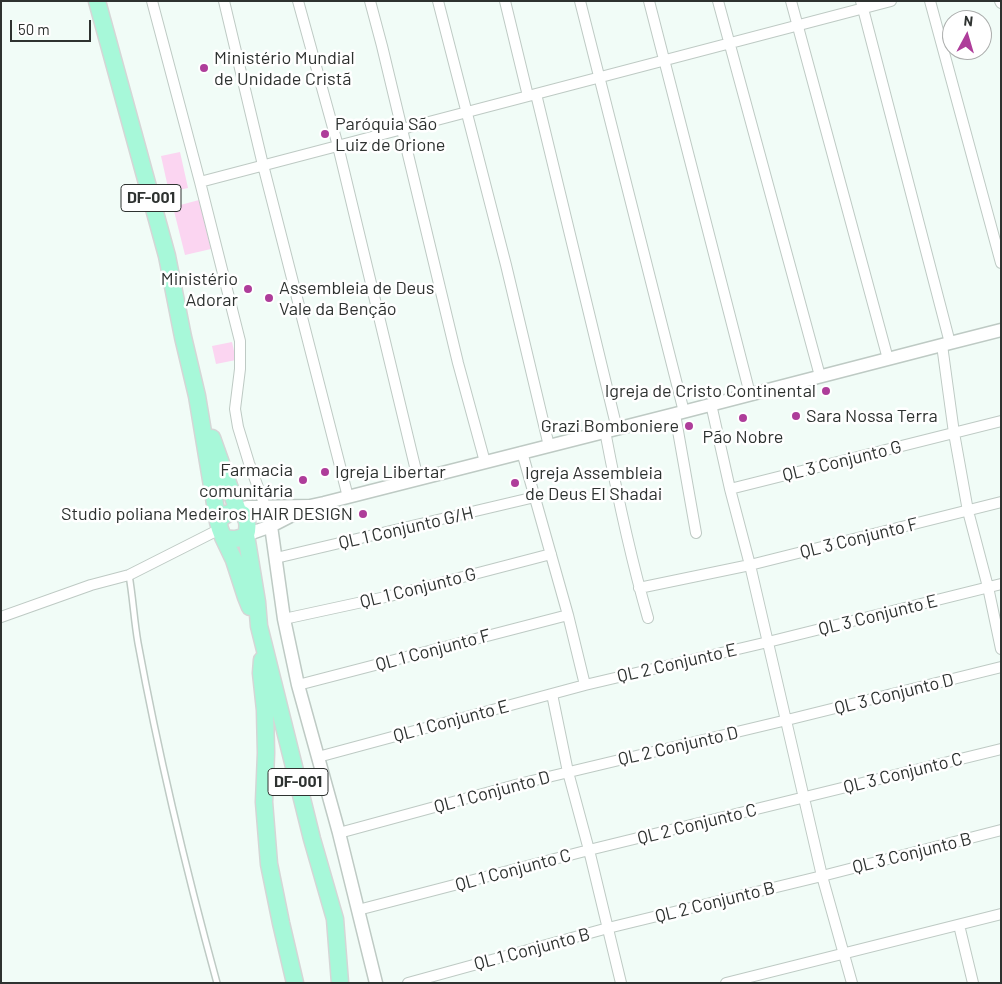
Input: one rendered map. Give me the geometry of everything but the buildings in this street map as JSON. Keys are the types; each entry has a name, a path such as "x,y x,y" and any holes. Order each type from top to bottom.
{"main road":[{"name":"DF-001","path":"97,1 166,256 198,396 220,529 259,626 312,839 335,919 340,983"},
{"name":"DF-001","path":"198,396 238,511 244,515 247,521 246,535 259,626"},
{"path":"238,511 223,515 220,529 236,540 246,535"},
{"path":"264,645 260,673 265,710 264,802 269,864 295,983"}],"street":[{"path":"152,1 240,341 240,369 235,410 238,427 266,506 271,526 284,619 298,685 339,833 376,983"},
{"path":"224,1 263,165 348,497"},
{"path":"298,1 338,146 418,480"},
{"path":"370,1 458,363 485,462"},
{"path":"438,1 506,265 550,446"},
{"path":"505,1 532,95 611,430 619,504 648,618"},
{"path":"580,1 600,77 680,413 696,533"},
{"path":"649,1 750,394"},
{"path":"718,1 820,376"},
{"path":"791,1 888,359"},
{"path":"200,182 797,26 862,5 891,1"},
{"path":"930,1 1001,264"},
{"path":"862,5 946,344 954,433 968,511 988,587 1001,649"},
{"path":"238,511 247,507 310,506 348,497 1001,330"},
{"path":"711,404 787,720 822,876 852,983"},
{"name":"QL 3 Conjunto G","path":"730,489 1001,421"},
{"path":"522,452 568,615 585,685"},
{"name":"QL 1 Conjunto G/H","path":"276,558 535,498"},
{"name":"QL 3 Conjunto F","path":"639,588 750,565 1001,502"},
{"path":"246,535 271,526 310,506"},
{"path":"1,617 91,585 129,575 220,529"},
{"name":"QL 1 Conjunto G","path":"284,619 390,596 551,554"},
{"name":"QL 3 Conjunto E","path":"768,642 1001,584"},
{"name":"QL 1 Conjunto F","path":"298,685 568,615"},
{"name":"QL 2 Conjunto E","path":"585,685 768,642"},
{"name":"QL 3 Conjunto D","path":"787,720 1001,667"},
{"name":"QL 1 Conjunto E","path":"318,757 585,685"},
{"name":"QL 1 Conjunto D","path":"339,833 568,772 552,694"},
{"name":"QL 2 Conjunto D","path":"568,772 787,720"},
{"name":"QL 3 Conjunto C","path":"805,798 1001,749"},
{"name":"QL 1 Conjunto C","path":"358,910 589,850 568,772"},
{"name":"QL 2 Conjunto C","path":"589,850 805,798"},
{"name":"QL 3 Conjunto B","path":"822,876 1001,830"},
{"name":"QL 1 Conjunto B","path":"408,983 608,928 589,850"},
{"name":"QL 2 Conjunto B","path":"608,928 822,876"},
{"path":"732,982 1001,914"},
{"path":"959,925 973,983"},
{"path":"608,928 621,983"}],"lane":[{"path":"129,575 138,641 159,748 196,907 217,983"}],"shaded area":[{"path":"180,152 188,188 169,192 161,156"},
{"path":"199,200 211,249 185,255 173,207"},
{"path":"232,342 236,360 216,364 212,346"}],"place":[{"name":"Ministério Mundial de Unidade Cristã","path":"204,68"},
{"name":"Paróquia São Luiz de Orione","path":"325,134"},
{"name":"Ministério Adorar","path":"248,289"},
{"name":"Assembleia de Deus Vale da Benção","path":"269,298"},
{"name":"Igreja de Cristo Continental","path":"826,391"},
{"name":"Sara Nossa Terra","path":"796,416"},
{"name":"Pão Nobre","path":"743,418"},
{"name":"Grazi Bomboniere","path":"689,426"},
{"name":"Igreja Libertar","path":"325,472"},
{"name":"Farmacia comunitária","path":"303,480"},
{"name":"Igreja Assembleia de Deus El Shadai","path":"515,483"},
{"name":"Studio poliana Medeiros HAIR DESIGN","path":"363,514"}]}
